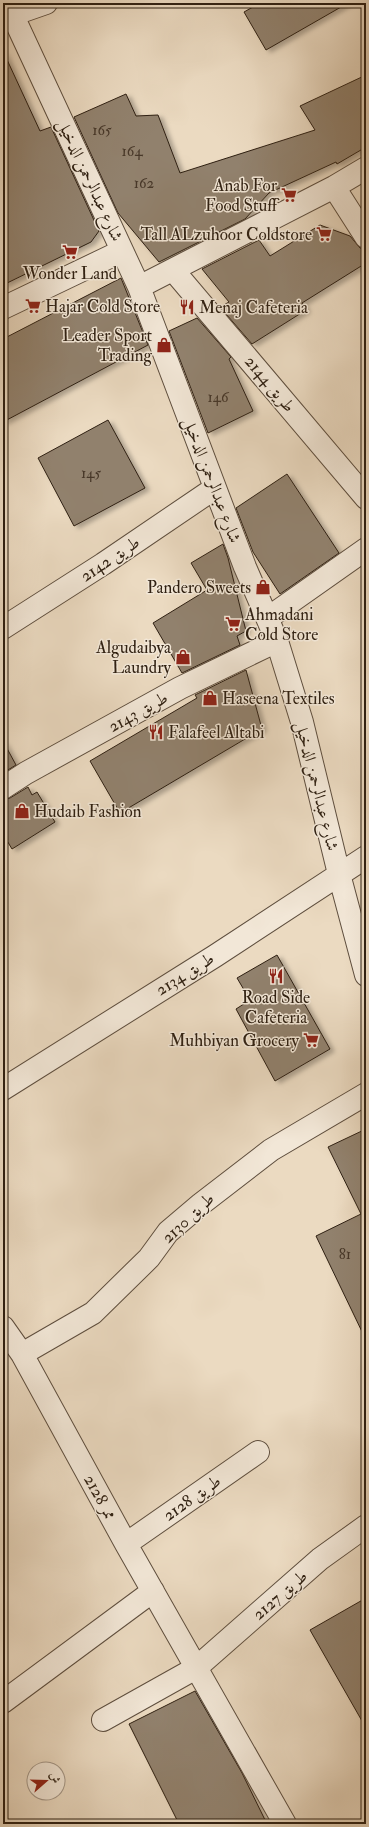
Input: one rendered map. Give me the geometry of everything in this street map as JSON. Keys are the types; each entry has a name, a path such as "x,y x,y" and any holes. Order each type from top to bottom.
{"street":[{"path":"8,12 46,3"},
{"name":"شارع عبدالرحمن الدخيل","path":"8,12 139,287 245,566 277,642 302,722 339,874 366,975"},
{"path":"139,287 334,188 366,168"},
{"path":"334,188 366,237"},
{"path":"3,308 122,251"},
{"name":"طريق 2144","path":"173,270 366,498"},
{"name":"طريق 2142","path":"3,628 103,564 216,488"},
{"path":"268,618 366,550"},
{"name":"طريق 2143","path":"3,788 26,773 180,688 277,642"},
{"name":"طريق 2134","path":"3,1089 215,956 366,857"},
{"name":"طريق 2130","path":"22,1354 93,1313 149,1258 168,1232 201,1204 272,1150 366,1094"},
{"name":"ممر 2128","path":"3,1327 22,1354 196,1668"},
{"name":"طريق 2128","path":"126,1544 258,1452"},
{"name":"طريق 2127","path":"102,1720 196,1668 320,1559 366,1526"},
{"path":"3,1702 153,1591"},
{"path":"196,1668 285,1824"}],"building":[{"path":"260,3 348,3 266,50 244,12"},
{"path":"3,51 40,131 51,127 99,231 91,242 3,285"},
{"path":"366,75 366,147 337,164 336,162 269,193 245,219 159,262 118,213 74,117 126,94 136,116 158,115 180,173 315,130 300,106"},
{"path":"320,225 350,236 360,248 366,249 366,263 302,303 306,310 252,344 220,307 229,302 202,269 259,240 270,256"},
{"path":"121,278 148,345 3,422 3,339"},
{"path":"197,318 231,357 229,359 253,411 208,433 169,331"},
{"path":"108,420 145,488 74,526 38,458"},
{"path":"287,474 339,553 280,594 253,552 236,508"},
{"path":"223,544 228,558 246,631 237,636 240,645 182,673 153,623 207,590 191,563"},
{"path":"246,670 262,729 120,813 90,761 197,698 195,695"},
{"path":"3,741 16,765 3,773"},
{"path":"28,787 32,795 37,792 55,822 12,849 3,834 3,800 10,798"},
{"path":"277,955 330,1049 275,1081 236,1009 250,1000 237,978"},
{"path":"366,1129 366,1340 316,1236 361,1214 328,1147"},
{"path":"366,1598 366,1728 310,1630"},
{"path":"195,1691 242,1773 267,1824 179,1824 129,1724"}],"place":[{"name":"Anab For Food Stuff","path":"289,195"},
{"name":"Tall ALzuhoor Coldstore","path":"324,234"},
{"name":"Wonder Land","path":"70,252"},
{"name":"Hajar Cold Store","path":"33,306"},
{"name":"Menaj Cafeteria","path":"187,307"},
{"name":"Leader Sport Trading","path":"164,345"},
{"name":"Pandero Sweets","path":"263,587"},
{"name":"Ahmadani Cold Store","path":"233,624"},
{"name":"Algudaibya Laundry","path":"183,657"},
{"name":"Haseena Textiles","path":"210,698"},
{"name":"Falafeel Altabi","path":"156,732"},
{"name":"Hudaib Fashion","path":"22,811"},
{"name":"Road Side Cafeteria","path":"276,976"},
{"name":"Muhbiyan Grocery","path":"311,1040"}]}
